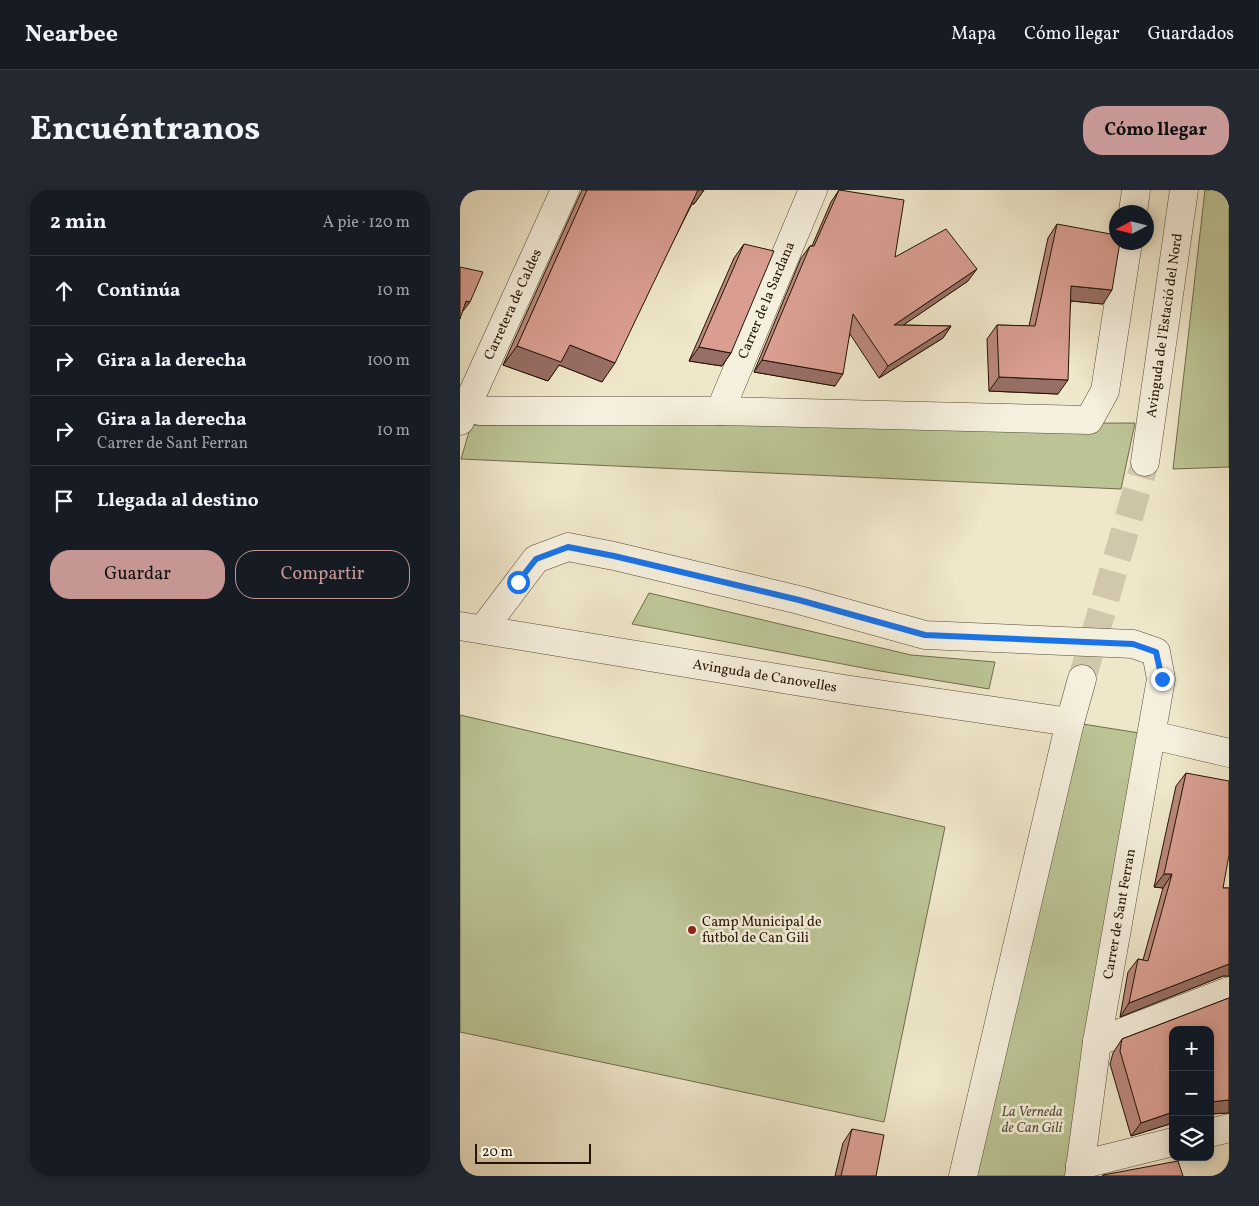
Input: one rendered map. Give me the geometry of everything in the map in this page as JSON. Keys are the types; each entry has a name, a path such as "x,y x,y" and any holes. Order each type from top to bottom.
{"street":[{"name":"Carretera de Caldes","path":"470,416 565,190"},
{"name":"Carrer de la Sardana","path":"720,411 813,190"},
{"path":"1134,205 1136,190"},
{"name":"Avinguda de l'Estació del Nord","path":"1145,462 1184,190"},
{"path":"470,416 720,411 1089,420 1105,391 1127,250"},
{"name":"Carrer de Sant Ferran","path":"472,628 536,559 568,547 614,556 799,600 925,635 1133,644 1156,652 1162,679 1097,1042 1080,1171"},
{"name":"Avinguda de Canovelles","path":"472,628 844,689 1070,722"},
{"path":"963,1176 1070,722 1082,679"},
{"path":"1152,735 1229,754"},
{"path":"1097,1042 1229,991"},
{"path":"1214,1132 1229,1128"},
{"path":"1080,1171 1169,1143"}],"green space":[{"path":"1205,190 1229,190 1229,467 1173,469"},
{"path":"1135,423 1121,489 461,459 471,425"},
{"path":"649,593 911,655 995,662 989,689 874,670 632,624"},
{"name":"Camp Municipal de futbol de Can Gili","path":"460,715 945,827 884,1122 460,1032"},
{"name":"La Verneda de Can Gili","path":"1070,722 1152,735 1079,1176 963,1176"}],"building":[{"path":"587,190 698,190 615,363 570,345 561,362 517,346"},
{"path":"839,190 904,200 895,257 946,229 977,269 894,325 951,326 888,366 853,314 843,374 762,360 810,246 814,246"},
{"path":"1057,224 1109,234 1109,250 1119,250 1112,290 1071,286 1068,380 999,377 997,325 1035,326"},
{"path":"744,244 774,251 731,353 699,347"},
{"path":"460,267 483,272 470,302 466,301 460,319"},
{"path":"1186,773 1229,781 1229,855 1223,888 1229,888 1229,964 1129,1003 1138,959 1148,961 1172,874 1164,874"},
{"path":"1229,998 1229,1100 1214,1102 1214,1026 1169,1026 1169,1113 1141,1123 1120,1051 1122,1039"},
{"path":"852,1129 884,1135 876,1176 841,1176"},
{"path":"1178,1161 1183,1176 1102,1176"}],"tunnel":[{"path":"1082,679 1145,462"}],"place":[{"name":"Camp Municipal de futbol de Can Gili","path":"692,930"}],"route":[{"path":"518,582 536,559 568,547 614,556 799,600 925,635 1133,644 1156,652 1162,679"}]}
